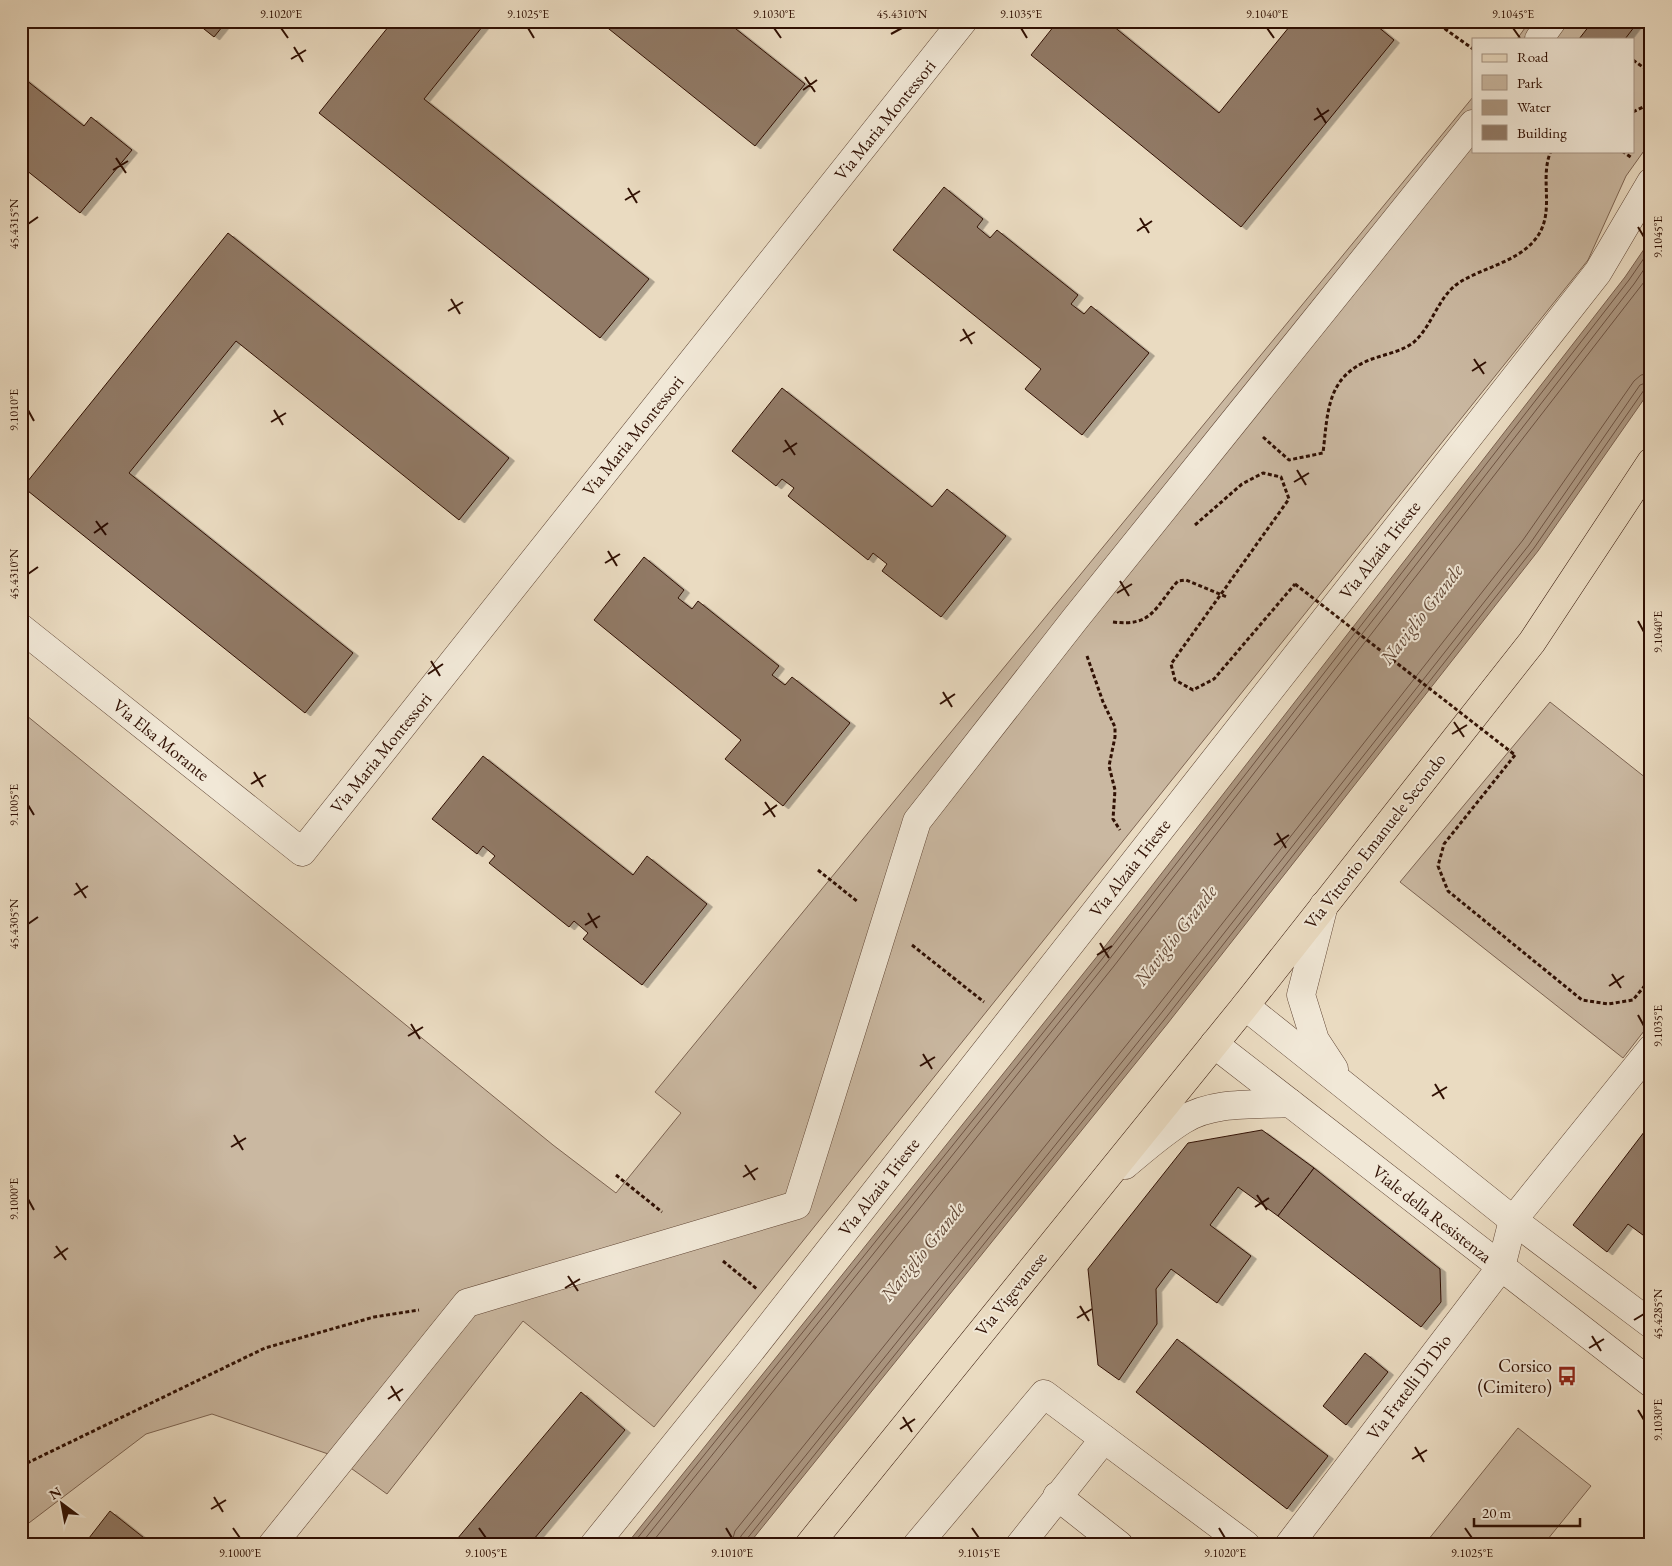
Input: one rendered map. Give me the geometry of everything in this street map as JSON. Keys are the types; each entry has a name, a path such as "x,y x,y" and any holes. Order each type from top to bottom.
{"main road":[{"name":"Via Vittorio Emanuele Secondo","path":"1214,1044 1532,642 1651,462"},
{"name":"Via Vigevanese","path":"809,1545 1214,1044"}],"street":[{"name":"Via Maria Montessori","path":"302,852 964,21"},
{"path":"1540,38 1552,21"},
{"path":"272,1545 467,1303 797,1205 917,821 1075,619 1472,125"},
{"name":"Via Alzaia Trieste","path":"594,1545 748,1354 1598,272 1651,182"},
{"name":"Via Elsa Morante","path":"21,628 302,852"},
{"path":"1324,905 1301,996 1315,1040 1344,1085"},
{"path":"1245,1006 1513,1220 1651,1324"},
{"name":"Viale della Resistenza","path":"1214,1044 1651,1383"},
{"path":"1513,1220 1651,1050"},
{"path":"1098,1187 1184,1119 1218,1108 1290,1103"},
{"name":"Via Fratelli Di Dio","path":"1289,1545 1501,1267 1513,1220"},
{"path":"917,1545 1044,1394 1246,1545"},
{"path":"1020,1545 1104,1439"},
{"path":"1057,1496 1119,1545"}],"path":[{"path":"1434,21 1472,48"},
{"path":"1634,61 1651,73"},
{"path":"1634,112 1651,104"},
{"path":"1238,416 1289,460 1323,453 1329,401 1346,376 1362,363 1404,348 1415,341 1453,286 1522,252 1535,241 1543,228 1548,212 1548,163 1551,152"},
{"path":"1623,152 1634,160"},
{"path":"1190,529 1242,484 1263,473 1281,477 1289,499 1171,664 1175,680 1193,690 1214,679 1295,584 1515,755 1444,844 1438,866 1448,891 1582,1000 1608,1004 1632,1000 1651,978"},
{"path":"1123,833 1113,819 1115,790 1109,766 1115,728 1102,702 1075,619 1124,623 1138,622 1151,616 1178,581 1186,580 1227,597"},
{"path":"21,1466 265,1348 374,1317 467,1303"}],"green space":[{"path":"1530,21 1651,21 1651,141 1626,176 1588,260 654,1427 523,1321 387,1494 334,1456 212,1414 146,1434 21,1529 21,711 553,1145 616,1193 681,1113 655,1092 1472,98 1472,152 1634,152 1634,38 1518,38"},
{"path":"1550,702 1651,782 1651,1022 1623,1058 1400,882"},
{"path":"1518,1428 1591,1486 1543,1545 1424,1545"}],"water":[{"name":"Naviglio Grande","path":"1651,239 1651,389 1538,551 1168,1023 748,1545 626,1545 1099,954 1625,277"}],"building":[{"path":"194,21 227,21 214,37"},
{"path":"393,21 487,21 424,99 649,279 600,338 319,113"},
{"path":"599,21 726,21 805,84 755,146"},
{"path":"1058,21 1107,21 1219,113 1294,21 1371,21 1394,40 1241,227 1031,55"},
{"path":"1593,21 1638,21 1626,38 1580,38"},
{"path":"21,76 84,126 91,117 132,150 80,213 21,166"},
{"path":"944,187 983,219 977,227 990,238 997,230 1078,295 1071,304 1084,314 1091,306 1149,353 1082,435 1025,389 1041,369 893,250"},
{"path":"228,233 509,458 459,520 236,341 129,473 353,653 305,713 23,487"},
{"path":"782,388 932,507 947,489 1006,536 941,617 882,571 887,564 873,553 868,560 788,496 794,488 782,479 776,486 732,451"},
{"path":"644,557 684,590 678,598 692,609 698,601 779,666 772,675 785,685 792,677 850,723 783,806 725,759 741,740 594,620"},
{"path":"483,756 633,875 647,856 707,904 642,985 583,939 588,933 574,921 569,927 489,863 495,856 483,846 477,854 432,819"},
{"path":"1651,1123 1651,1241 1628,1224 1607,1252 1573,1225"},
{"path":"1262,1130 1314,1168 1278,1216 1238,1187 1210,1225 1251,1256 1217,1303 1171,1269 1156,1289 1157,1324 1119,1380 1098,1365 1088,1269 1188,1143"},
{"path":"1314,1168 1440,1269 1441,1302 1421,1327 1278,1216"},
{"path":"1177,1339 1328,1456 1287,1509 1136,1392"},
{"path":"1365,1353 1388,1372 1346,1425 1323,1406"},
{"path":"581,1392 625,1430 529,1545 452,1545"},
{"path":"110,1511 153,1545 97,1545 89,1538"}],"place":[{"name":"Corsico (Cimitero)","path":"1567,1376"}]}
